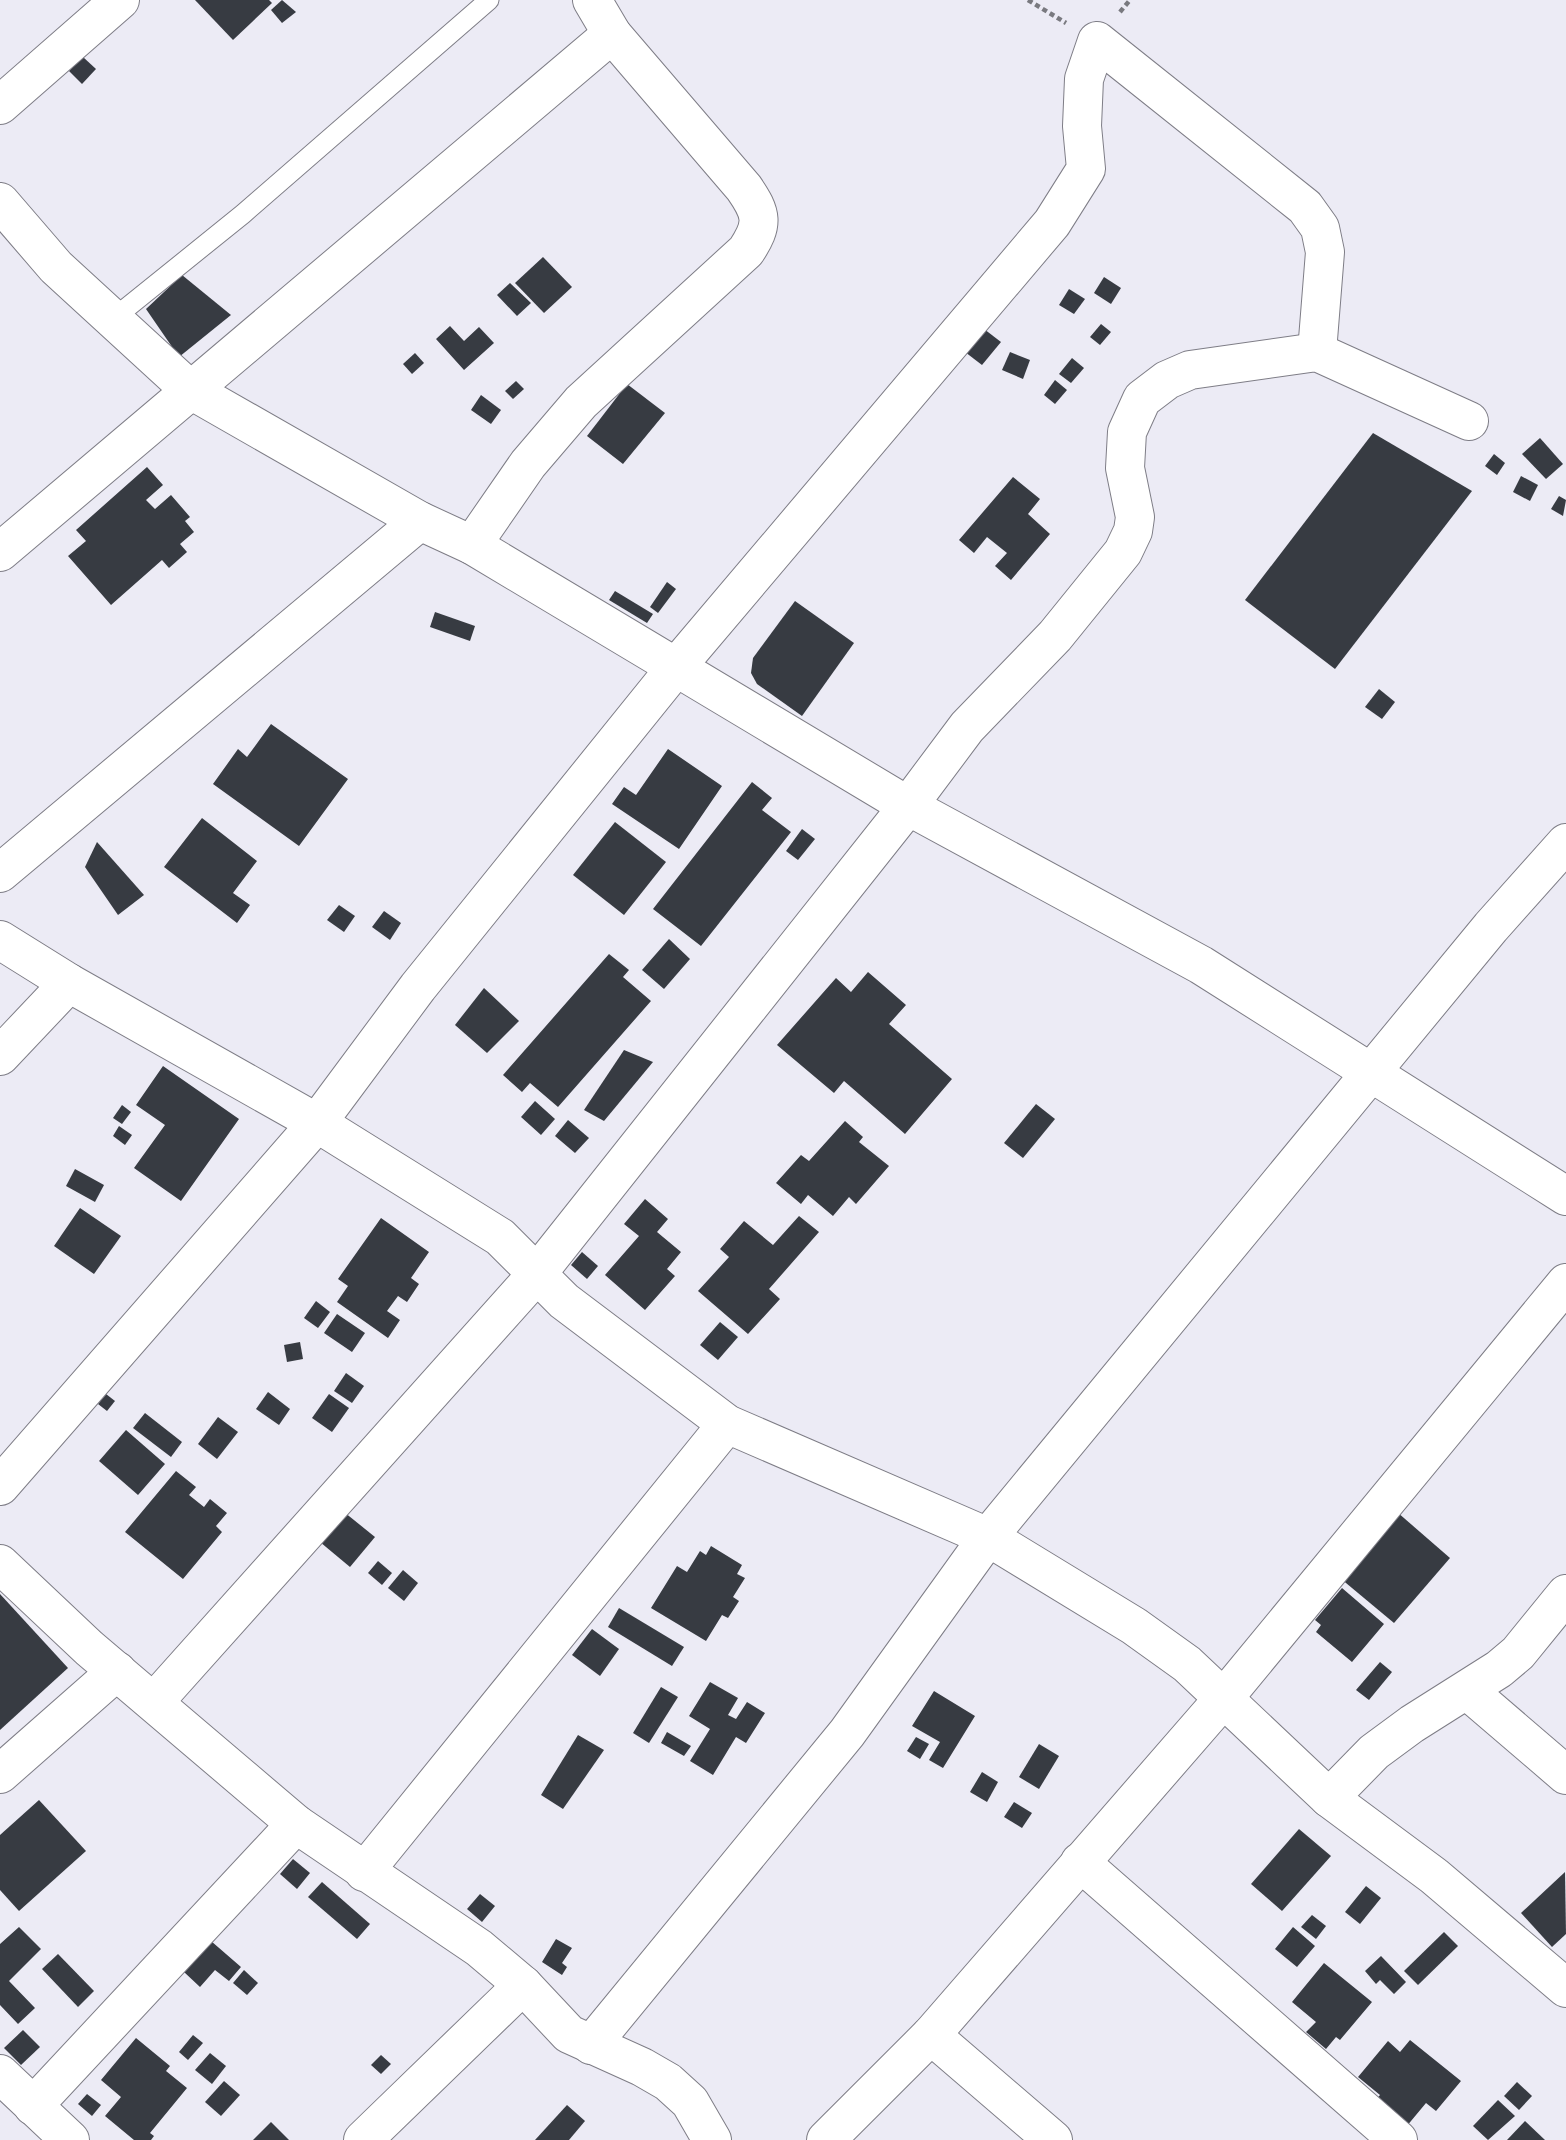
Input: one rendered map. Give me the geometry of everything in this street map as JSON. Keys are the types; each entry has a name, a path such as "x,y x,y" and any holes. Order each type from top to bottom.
{"street":[{"path":"0,105 120,0"},
{"path":"472,545 528,464 581,402 746,251 755,237 758,209 744,188 612,34 592,0"},
{"path":"0,552 189,389 612,34"},
{"path":"0,1486 317,1123 418,987 677,666 1052,223 1082,180 1086,155 1082,126 1084,79 1097,41 1306,207 1320,228 1325,252 1317,352"},
{"path":"0,202 56,267 189,389 420,521 472,545 908,806 1201,965 1566,1196"},
{"path":"154,1702 536,1275 908,806 967,727 1055,636 1123,552 1133,531 1135,517 1125,468 1127,432 1142,399 1167,380 1190,370 1317,352 1469,421"},
{"path":"0,873 420,521"},
{"path":"591,2045 847,1732 988,1536 1491,927 1566,844"},
{"path":"0,940 69,983 317,1123 500,1237 564,1301 727,1424 988,1536 1134,1626 1187,1664 1329,1798 1434,1877 1566,1988"},
{"path":"0,1056 69,983"},
{"path":"826,2140 931,2035 1223,1699 1566,1283"},
{"path":"364,1872 727,1424"},
{"path":"0,1564 117,1671 296,1824 479,1948 523,1985 569,2034 642,2067 668,2082 690,2102 712,2140"},
{"path":"1329,1798 1374,1752 1412,1724 1468,1690 1518,1653 1566,1594"},
{"path":"0,1774 117,1671"},
{"path":"1468,1690 1566,1775"},
{"path":"0,2074 49,2128 296,1824"},
{"path":"1080,1862 1398,2140"},
{"path":"363,2140 523,1985"},
{"path":"931,2035 1053,2140"}],"lane":[{"path":"114,318 243,214 489,0"}],"building":[{"path":"195,0 269,0 272,3 233,40"},
{"path":"282,0 296,12 282,23 271,10"},
{"path":"83,57 96,69 82,84 69,71"},
{"path":"543,257 572,287 544,313 515,283"},
{"path":"182,275 231,315 179,357 146,309"},
{"path":"1104,277 1121,288 1111,304 1094,293"},
{"path":"510,283 531,303 517,316 497,295"},
{"path":"1069,289 1085,299 1074,314 1059,305"},
{"path":"1101,324 1111,332 1100,345 1090,337"},
{"path":"450,326 464,341 479,327 494,343 464,370 436,339"},
{"path":"984,329 1001,342 982,365 965,352"},
{"path":"1010,352 1030,360 1023,379 1002,370"},
{"path":"415,353 424,363 412,374 403,364"},
{"path":"1072,358 1084,368 1071,383 1059,374"},
{"path":"1055,380 1067,390 1055,404 1044,395"},
{"path":"516,381 524,389 513,399 505,391"},
{"path":"627,384 665,413 623,464 587,436"},
{"path":"481,395 501,410 491,424 471,410"},
{"path":"1373,433 1472,491 1335,669 1245,600"},
{"path":"1540,438 1563,464 1546,479 1522,454"},
{"path":"1494,454 1505,463 1497,475 1485,466"},
{"path":"147,467 163,485 146,500 155,509 171,495 190,517 185,521 194,532 180,544 187,552 169,568 162,560 111,605 68,556 86,541 76,530"},
{"path":"1521,476 1538,485 1530,501 1513,492"},
{"path":"1013,477 1040,499 1028,514 1050,534 1011,580 995,566 1007,553 987,537 974,553 959,540"},
{"path":"1559,496 1566,500 1563,516 1551,509"},
{"path":"667,582 676,589 658,613 650,607"},
{"path":"615,591 653,614 647,623 609,600"},
{"path":"795,601 854,643 802,716 757,684 751,673 753,658"},
{"path":"435,612 475,626 470,641 430,627"},
{"path":"1379,689 1395,702 1382,719 1365,707"},
{"path":"271,724 348,779 299,846 213,784 238,749 247,757"},
{"path":"668,749 722,786 679,849 612,804 624,787 636,795"},
{"path":"752,782 772,798 762,810 791,832 701,946 653,909"},
{"path":"202,818 257,861 233,893 250,905 237,923 164,867"},
{"path":"615,822 666,862 624,915 573,875"},
{"path":"802,829 815,839 798,860 786,851"},
{"path":"97,842 144,895 118,915 85,867"},
{"path":"339,905 355,916 344,932 327,920"},
{"path":"384,911 401,923 390,940 372,927"},
{"path":"669,939 690,959 664,989 642,970"},
{"path":"609,954 629,970 623,977 651,1001 558,1107 530,1083 522,1092 503,1075"},
{"path":"868,972 906,1005 889,1024 952,1079 905,1134 844,1081 834,1093 777,1045 836,978 851,992"},
{"path":"484,988 519,1021 487,1053 455,1025"},
{"path":"624,1050 653,1062 604,1121 584,1110"},
{"path":"163,1066 239,1119 181,1201 134,1168 165,1125 136,1105"},
{"path":"535,1101 555,1119 541,1135 521,1117"},
{"path":"1036,1104 1055,1119 1023,1158 1004,1143"},
{"path":"122,1105 131,1112 122,1124 113,1118"},
{"path":"568,1120 589,1138 575,1153 555,1136"},
{"path":"845,1121 863,1137 859,1142 889,1166 856,1204 849,1197 833,1216 808,1195 801,1204 776,1183 801,1155 809,1161"},
{"path":"119,1126 132,1135 125,1145 113,1136"},
{"path":"75,1169 104,1185 95,1202 66,1186"},
{"path":"645,1199 668,1219 657,1232 681,1252 667,1269 675,1276 645,1310 605,1275 639,1236 624,1224"},
{"path":"80,1208 121,1236 94,1274 54,1246"},
{"path":"799,1216 819,1232 769,1289 780,1299 748,1334 698,1291 729,1257 720,1249 744,1221 773,1245"},
{"path":"381,1218 429,1252 411,1278 419,1284 407,1302 398,1296 387,1311 400,1320 388,1338 337,1302 348,1286 338,1279"},
{"path":"582,1252 598,1266 587,1279 571,1265"},
{"path":"316,1301 330,1312 318,1328 304,1318"},
{"path":"337,1314 365,1333 352,1352 324,1333"},
{"path":"720,1322 738,1337 718,1360 700,1345"},
{"path":"300,1342 303,1359 287,1362 284,1345"},
{"path":"346,1373 364,1386 352,1403 334,1391"},
{"path":"268,1392 290,1409 279,1425 256,1409"},
{"path":"106,1394 115,1401 107,1411 98,1404"},
{"path":"329,1394 349,1408 332,1432 312,1418"},
{"path":"145,1413 182,1442 171,1457 133,1428"},
{"path":"218,1417 238,1432 217,1459 198,1444"},
{"path":"126,1430 165,1464 138,1495 99,1461"},
{"path":"176,1471 196,1487 189,1495 204,1507 210,1499 227,1513 216,1526 222,1532 183,1579 125,1532"},
{"path":"344,1512 375,1537 350,1567 320,1542"},
{"path":"1397,1512 1450,1558 1394,1623 1340,1578"},
{"path":"711,1546 742,1565 737,1574 745,1578 733,1597 739,1601 728,1618 722,1615 706,1641 651,1608 677,1566 687,1572 700,1551 706,1555"},
{"path":"378,1561 392,1573 382,1585 368,1573"},
{"path":"403,1570 418,1583 404,1601 388,1588"},
{"path":"1342,1588 1384,1624 1352,1662 1316,1632 1321,1625 1315,1620"},
{"path":"0,1594 68,1668 0,1730"},
{"path":"619,1608 684,1647 672,1666 608,1627"},
{"path":"592,1629 619,1649 600,1676 572,1655"},
{"path":"1380,1662 1392,1672 1369,1700 1356,1690"},
{"path":"710,1682 738,1698 728,1715 736,1719 747,1702 765,1713 746,1743 736,1737 713,1775 690,1761 710,1729 689,1716"},
{"path":"661,1687 678,1697 649,1743 633,1733"},
{"path":"934,1691 975,1716 943,1768 929,1760 940,1742 912,1726"},
{"path":"667,1732 691,1746 684,1756 661,1743"},
{"path":"578,1735 604,1750 563,1809 541,1795"},
{"path":"916,1737 929,1744 920,1759 907,1751"},
{"path":"1039,1744 1059,1756 1039,1789 1019,1777"},
{"path":"982,1772 998,1782 987,1802 970,1792"},
{"path":"39,1800 86,1851 19,1911 0,1890 0,1835"},
{"path":"1014,1802 1032,1813 1022,1828 1004,1817"},
{"path":"1299,1829 1331,1856 1282,1911 1251,1884"},
{"path":"293,1859 310,1873 297,1889 280,1874"},
{"path":"1565,1872 1566,1934 1552,1947 1521,1913"},
{"path":"322,1882 370,1924 357,1939 308,1897"},
{"path":"1366,1886 1381,1898 1360,1924 1345,1912"},
{"path":"480,1894 495,1906 482,1922 467,1909"},
{"path":"1312,1915 1326,1926 1316,1939 1301,1927"},
{"path":"19,1927 41,1949 9,1981 35,2008 18,2024 0,2005 0,1944"},
{"path":"1293,1927 1315,1946 1297,1967 1275,1949"},
{"path":"1444,1932 1458,1946 1418,1985 1404,1971"},
{"path":"556,1939 572,1948 562,1963 567,1967 562,1975 542,1962"},
{"path":"211,1941 241,1967 229,1981 215,1970 200,1987 184,1972"},
{"path":"58,1954 94,1991 78,2007 42,1969"},
{"path":"1381,1956 1406,1982 1394,1994 1380,1980 1376,1984 1365,1971"},
{"path":"1324,1963 1372,2002 1340,2040 1336,2037 1326,2049 1306,2032 1316,2022 1292,2002"},
{"path":"244,1970 258,1983 247,1995 233,1983"},
{"path":"23,2030 40,2047 21,2065 4,2048"},
{"path":"193,2035 203,2043 188,2060 179,2052"},
{"path":"136,2038 170,2066 166,2071 187,2088 150,2133 154,2136 151,2140 134,2140 105,2116 121,2097 101,2080"},
{"path":"1410,2040 1461,2081 1436,2111 1426,2103 1401,2133 1370,2107 1380,2095 1358,2077 1388,2041 1400,2052"},
{"path":"210,2053 226,2066 212,2084 195,2070"},
{"path":"381,2055 391,2064 381,2074 371,2065"},
{"path":"224,2081 240,2095 221,2116 205,2102"},
{"path":"1517,2082 1532,2096 1519,2110 1504,2096"},
{"path":"87,2094 101,2105 92,2116 78,2104"},
{"path":"1498,2100 1515,2116 1488,2140 1473,2126"},
{"path":"567,2105 585,2121 569,2140 535,2140"},
{"path":"1525,2121 1545,2140 1507,2140"},
{"path":"271,2122 289,2140 253,2140"}]}
